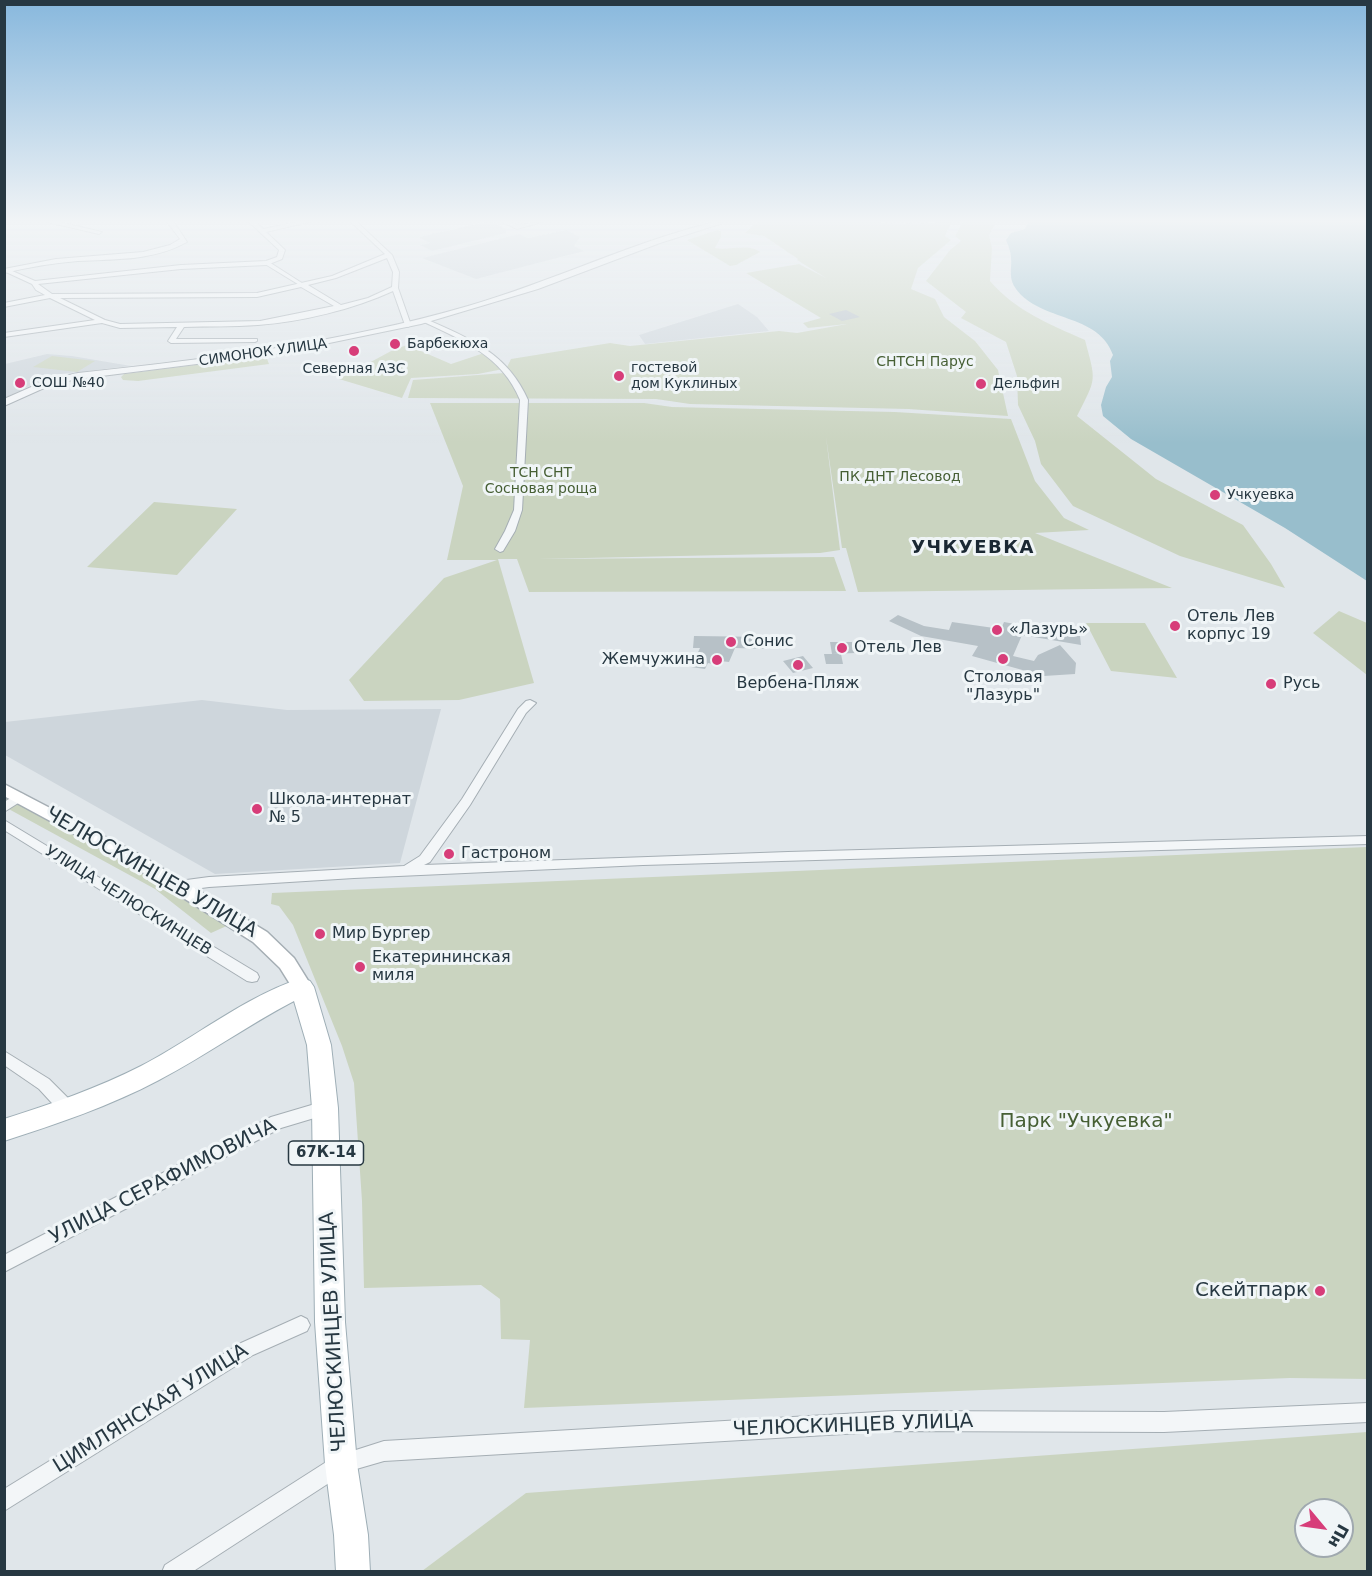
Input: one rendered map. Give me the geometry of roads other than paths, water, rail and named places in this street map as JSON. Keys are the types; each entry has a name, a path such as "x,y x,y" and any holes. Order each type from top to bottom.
{"main road":[{"name":"ЧЕЛЮСКИНЦЕВ УЛИЦА","path":"9,798 134,859 260,937 287,963 302,987 319,1045 325,1108 330,1322 341,1464 351,1535 353,1572"},
{"path":"4,1130 68,1109 150,1073 246,1015 302,987"}],"street":[{"path":"4,305 51,296 144,296"},
{"path":"51,296 103,321 120,326 257,324 303,316 378,296"},
{"path":"321,296 340,307"},
{"path":"397,296 408,325"},
{"name":"СИМОНОК УЛИЦА","path":"4,404 50,382 78,376 265,354 320,345 426,321 509,296"},
{"path":"4,335 103,321"},
{"path":"426,321 498,359 519,384 524,400 518,510 500,549"},
{"path":"182,324 171,341 255,340"},
{"path":"257,324 252,338 265,354"},
{"path":"408,868 425,859 466,802 522,711 530,703"},
{"name":"УЛИЦА ЧЕЛЮСКИНЦЕВ","path":"4,824 252,977"},
{"path":"178,886 408,868 818,853 1368,840"},
{"path":"4,1057 44,1084 68,1109"},
{"name":"УЛИЦА СЕРАФИМОВИЧА","path":"4,1264 277,1122 325,1108"},
{"name":"ЦИМЛЯНСКАЯ УЛИЦА","path":"4,1501 247,1349 302,1325"},
{"name":"ЧЕЛЮСКИНЦЕВ УЛИЦА","path":"341,1464 384,1452 429,1447 895,1421 1164,1422 1368,1412"},
{"path":"172,1572 341,1464"}],"water":[{"path":"1022,296 1367,296 1367,581 1285,528 1131,439 1103,416 1101,405 1106,387 1112,377 1110,361 1113,355 1106,341 1082,324 1026,300"}],"place":[{"name":"Барбекюха","path":"395,344"},
{"name":"Северная АЗС","path":"354,351"},
{"name":"гостевой дом Куклиных","path":"619,376"},
{"name":"СОШ №40","path":"20,383"},
{"name":"Дельфин","path":"981,384"},
{"name":"Учкуевка","path":"1215,495"},
{"name":"Отель Лев корпус 19","path":"1175,626"},
{"name":"«Лазурь»","path":"997,630"},
{"name":"Сонис","path":"731,642"},
{"name":"Отель Лев","path":"842,648"},
{"name":"Столовая \"Лазурь\"","path":"1003,659"},
{"name":"Жемчужина","path":"717,660"},
{"name":"Вербена-Пляж","path":"798,665"},
{"name":"Русь","path":"1271,684"},
{"name":"Школа-интернат № 5","path":"257,809"},
{"name":"Гастроном","path":"449,854"},
{"name":"Мир Бургер","path":"320,934"},
{"name":"Екатерининская миля","path":"360,967"},
{"name":"Скейтпарк","path":"1320,1291"}],"district":[{"name":"УЧКУЕВКА","path":"973,548"}],"park label":[{"name":"СНТСН Парус","path":"925,362"},
{"name":"ПК ДНТ Лесовод","path":"900,477"},
{"name":"ТСН СНТ Сосновая роща","path":"541,481"},
{"name":"Парк \"Учкуевка\"","path":"1086,1122"}]}
